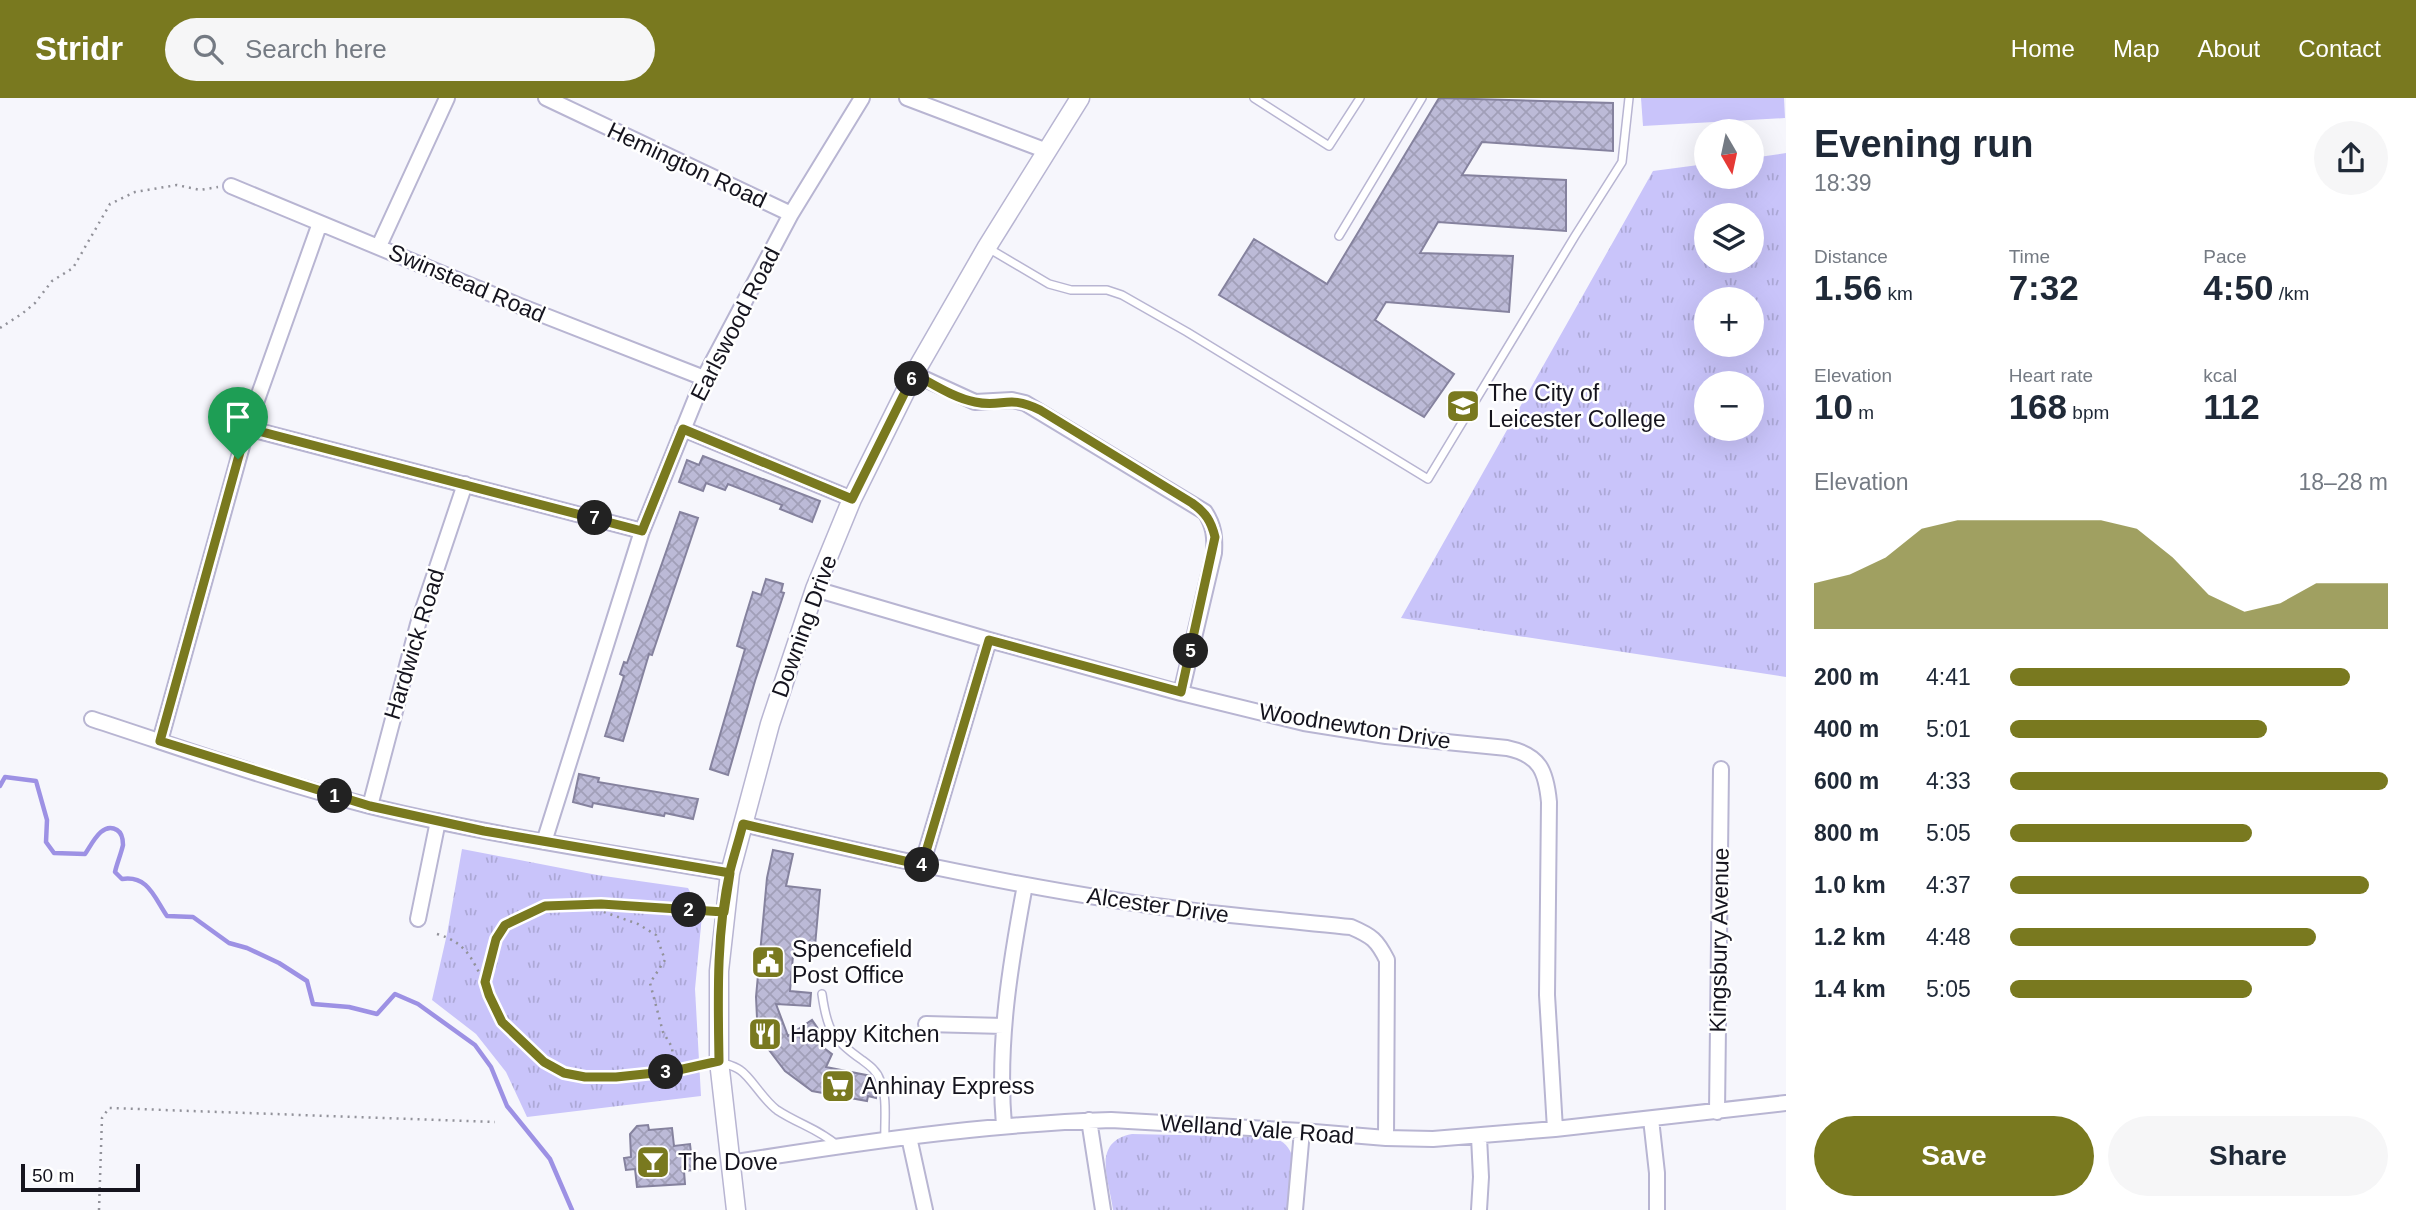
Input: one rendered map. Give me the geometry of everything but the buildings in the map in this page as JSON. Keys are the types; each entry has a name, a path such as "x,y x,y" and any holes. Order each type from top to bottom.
{"street":[{"path":"379,246 447,98"},
{"name":"Hemington Road","path":"546,98 791,214"},
{"name":"Earlswood Road","path":"544,842 642,531 704,378 791,214 862,98"},
{"path":"907,98 1047,152"},
{"name":"Downing Drive","path":"736,1210 719,1061 719,971 730,873 770,724 815,589 852,499 914,374 987,247 1080,98"},
{"name":"Swinstead Road","path":"231,186 520,306 704,378"},
{"path":"160,741 247,428 320,223"},
{"path":"914,374 975,402 1012,400 1025,403 1205,512 1212,523 1215,537 1213,553 1181,692"},
{"path":"247,428 642,531"},
{"path":"683,429 852,499"},
{"name":"Hardwick Road","path":"370,806 418,624 465,484"},
{"name":"Woodnewton Drive","path":"815,589 989,640 1304,723 1386,736 1522,751 1542,768 1549,802 1547,995 1555,1129"},
{"path":"922,865 989,640"},
{"path":"92,719 370,806 544,842 730,873"},
{"name":"Kingsbury Avenue","path":"1717,1112 1721,769"},
{"path":"418,919 438,821"},
{"name":"Alcester Drive","path":"743,824 922,865 1110,900 1351,928 1366,933 1378,942 1387,960 1386,1138"},
{"path":"1004,1126 1004,1026 1011,962 1025,885"},
{"path":"926,1024 1004,1026"},
{"name":"Welland Vale Road","path":"730,1163 909,1137 1089,1120 1386,1138 1479,1137 1786,1103"},
{"path":"1651,1119 1657,1173 1657,1210"},
{"path":"1089,1120 1103,1210"},
{"path":"1295,1210 1301,1131"},
{"path":"909,1137 925,1210"},
{"path":"1479,1137 1479,1210"}],"lane":[{"path":"1254,98 1329,146 1360,98"},
{"path":"1339,236 1422,98"},
{"path":"987,247 1049,284 1071,290 1107,290 1122,295 1428,479 1622,162 1629,98"},
{"path":"822,994 828,1027 834,1038 871,1067 879,1077 883,1093 885,1140"},
{"path":"719,1061 742,1070 757,1091 775,1108 799,1123 824,1133 838,1146"}],"path":[{"path":"0,328 35,303 52,281 73,268 110,204 135,192 177,185 200,190 231,186"},
{"path":"581,904 638,924 656,935 665,960 650,983 663,1032 671,1047 674,1071"},
{"path":"485,982 496,939 505,925 545,906 581,904 724,912"},
{"path":"438,934 456,940 465,949 485,982 502,1022 544,1062 564,1073 585,1077 616,1077 674,1071 719,1061"},
{"path":"99,1210 102,1118 109,1108 495,1122"}],"green space":[{"path":"1641,98 1784,98 1785,118 1694,119 1694,123 1643,126"},
{"path":"1786,153 1786,677 1401,618 1653,171 1694,166 1694,189 1764,189 1764,156"},
{"path":"462,849 597,875 688,888 702,915 695,989 701,1096 527,1117 506,1072 476,1034 432,1000"},
{"path":"1132,1134 1269,1137 1280,1141 1292,1155 1289,1210 1113,1210 1106,1174 1107,1153 1119,1138"}],"waterway":[{"path":"0,786 5,777 36,781 47,820 46,842 54,853 85,854 102,831 112,828 117,830 122,836 123,845 115,872 122,879 138,880 144,884 167,916 193,917 229,943 279,963 307,981 313,1004 349,1007 377,1014 395,994 418,1004 475,1045 491,1067 507,1106 550,1159 572,1210"}],"place":[{"name":"The City of Leicester College","path":"1463,406"},
{"name":"Spencefield Post Office","path":"768,962"},
{"name":"Happy Kitchen","path":"765,1034"},
{"name":"Anhinay Express","path":"838,1086"},
{"name":"The Dove","path":"653,1162"}],"route":[{"path":"238,459 160,741 370,806 484,831 730,873 724,912 562,904 545,906 505,925 496,939 485,982 502,1022 544,1062 564,1073 585,1077 660,1073 719,1061 719,971 724,912 730,873 743,824 922,865 989,640 1181,692 1215,537 1212,523 1205,512 1040,410 1012,400 975,402 914,374 852,499 683,429 642,531 247,428 238,459"}]}
